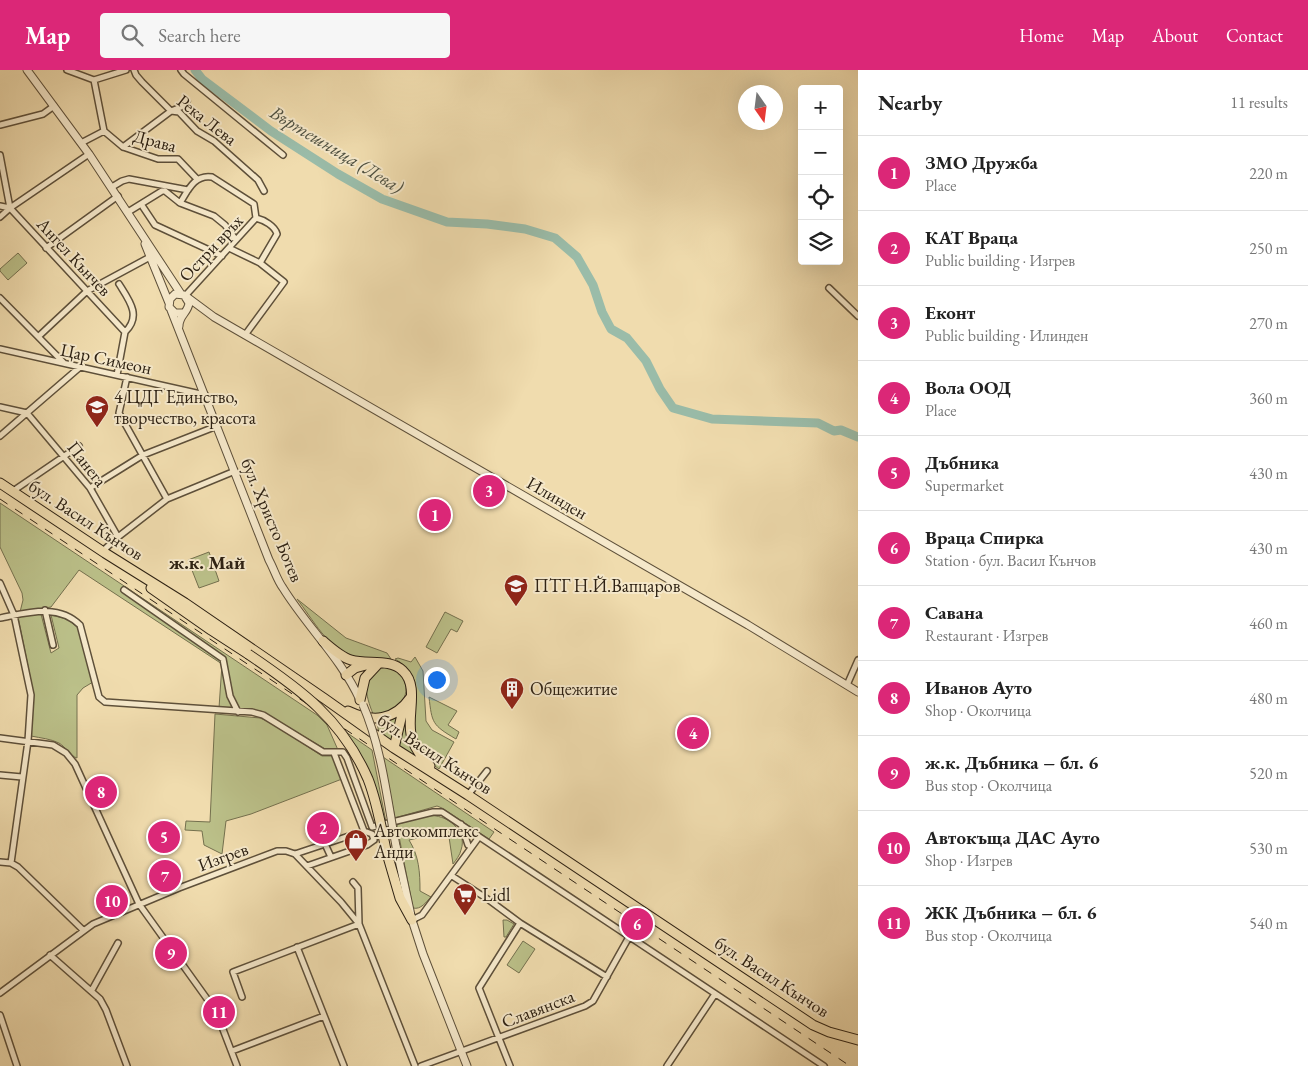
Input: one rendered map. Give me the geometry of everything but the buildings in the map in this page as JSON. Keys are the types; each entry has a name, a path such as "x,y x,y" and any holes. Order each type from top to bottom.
{"main road":[{"name":"бул. Васил Кънчов","path":"0,483 105,554 185,603 394,748 444,779 813,1025 829,1032 858,1040"},
{"path":"105,554 168,601 307,696 328,717 346,740 368,780 376,803 386,850 400,898 412,920"},
{"path":"323,641 349,660 378,664"},
{"path":"362,702 364,678 378,664"},
{"path":"346,675 363,665 391,664 404,671 411,685 410,733 421,757 444,779"},
{"path":"325,699 359,716 375,718 390,716 404,706 411,697"},
{"path":"394,748 404,706"}],"street":[{"name":"бул. Христо Ботев","path":"27,70 112,187 184,296"},
{"path":"67,70 94,80"},
{"path":"94,80 108,72 126,70"},
{"name":"Река Лева","path":"134,70 142,82 171,111 179,112 197,131 214,141 258,180 264,191"},
{"path":"181,70 283,154"},
{"path":"81,143 104,131 94,80"},
{"path":"123,147 187,101"},
{"path":"0,125 43,114 54,106"},
{"name":"Драва","path":"104,131 123,147 158,160 178,159 198,179"},
{"path":"0,217 10,208 89,154"},
{"path":"0,156 10,208"},
{"path":"180,203 188,190 198,179 204,176 212,177 254,204 256,218 262,219 276,230 277,234 260,263"},
{"path":"112,187 129,178 188,190"},
{"path":"128,212 165,191 180,203 214,216 225,225 236,240"},
{"path":"46,248 118,196"},
{"path":"0,206 10,208"},
{"path":"143,207 155,225 222,256"},
{"name":"Ангел Кънчев","path":"10,208 125,332"},
{"name":"Остри връх","path":"184,296 256,218"},
{"name":"бул. Христо Ботев","path":"140,232 269,560 282,587 346,675 362,702 370,721 412,920 467,1066"},
{"path":"229,248 260,263 284,282 245,335"},
{"path":"38,336 87,291 150,257"},
{"path":"117,375 125,332 131,326 133,311 119,284"},
{"path":"829,288 858,316"},
{"path":"172,295 184,296 189,303 185,311 176,313 170,307 172,295"},
{"name":"Илинден","path":"184,296 214,317 748,625 858,692"},
{"path":"0,298 65,364"},
{"name":"бул. Христо Ботев","path":"180,332 179,319 185,311"},
{"name":"Илинден","path":"185,311 214,317"},
{"name":"Цар Симеон","path":"0,349 205,395"},
{"path":"0,436 80,367"},
{"path":"127,377 119,413 167,499"},
{"path":"0,407 27,413"},
{"name":"Панега","path":"27,413 90,488 118,537"},
{"path":"90,488 143,455 217,426"},
{"path":"12,491 79,446"},
{"path":"105,554 106,548 118,537 167,499 235,471"},
{"path":"0,583 14,615 31,695 28,741 12,863"},
{"path":"124,590 223,659 230,696 238,712"},
{"path":"45,610 53,644"},
{"path":"0,618 45,610 61,612 73,618 80,625 99,697 105,702 263,715 323,752 341,752 346,756 372,827 374,840"},
{"path":"847,685 858,660"},
{"path":"0,738 53,745 66,753 75,764 139,904 210,1003 219,1019 237,1066"},
{"path":"334,752 364,831 372,834 374,840"},
{"path":"468,795 487,771"},
{"path":"0,775 22,777"},
{"path":"372,827 433,812 442,812 824,1066"},
{"path":"461,824 470,846"},
{"name":"Изгрев","path":"0,993 93,924 139,904 277,851 286,850 295,854 364,831"},
{"path":"412,920 422,915 452,876 477,835"},
{"path":"307,866 367,845 374,840"},
{"path":"470,846 490,843"},
{"path":"324,844 330,857"},
{"path":"295,854 341,902 359,924 415,1066"},
{"path":"0,862 12,863 18,867 83,930"},
{"path":"452,876 520,923 607,978"},
{"path":"353,882 358,888 359,924"},
{"path":"510,1066 479,988 520,923"},
{"path":"242,998 232,972 359,924"},
{"name":"Славянска","path":"421,1066 586,1006 593,1001 629,937"},
{"path":"92,990 118,943"},
{"path":"297,947 344,1066"},
{"path":"50,955 100,999 106,1010 126,1066"},
{"path":"667,1066 715,994"},
{"path":"0,1014 17,1066"},
{"path":"232,1051 324,1016"}],"green space":[{"path":"18,253 27,263 8,280 0,269"},
{"path":"0,503 317,715 327,725 338,750 327,750 261,711 219,708 222,664 79,570 51,607 20,612 23,600 22,593 0,547"},
{"path":"209,552 219,581 199,588 188,560"},
{"path":"297,599 346,638 387,653 391,659 359,658 346,654 329,641"},
{"path":"445,612 463,621 457,632 451,629 437,653 426,647"},
{"path":"41,614 51,653 59,648 51,615 67,619 78,628 93,682 83,688 77,695 77,758 59,743 31,736 33,691 18,617"},
{"path":"415,657 423,671 426,721 432,730 454,742 439,769 424,755 414,736 415,686 410,672 395,659 398,658 411,662"},
{"path":"386,667 400,674 406,688 405,695 397,708 386,713 373,714 366,686 371,674"},
{"path":"429,697 457,711 448,725 459,732 456,739 442,730 435,722 431,713"},
{"path":"406,708 420,761 399,747 397,742"},
{"path":"215,714 260,718 270,722 322,756 333,756 342,779 251,814 226,821 222,854 204,845 202,831 185,830 186,821 210,822"},
{"path":"399,714 392,741 379,732 376,720"},
{"path":"343,730 372,750 386,822 383,823"},
{"path":"383,757 494,832 489,839 437,806 395,818"},
{"path":"428,816 442,817 448,820 458,830 462,843 460,854 453,864 449,837 440,833 409,840 418,864 420,891 431,897 421,907 413,908 397,826 398,824"},
{"path":"503,920 514,924 506,937 504,937"},
{"path":"523,941 535,949 519,973 507,965"}],"waterway":[{"name":"Въртешница (Лева)","path":"195,70 202,79 271,131 338,174 382,199 447,222 487,224 525,229 555,238 577,257 593,285 602,312 611,329 627,338 646,361 660,389 673,408 712,419 818,423 834,431 841,430 858,437"}],"railway":[{"path":"0,499 850,1066"}],"place":[{"name":"4 ЦДГ Единство, творчество, красота","path":"97,428"},
{"name":"Еконт","path":"489,491"},
{"name":"ЗМО Дружба","path":"435,515"},
{"name":"ПТГ Н.Й.Вапцаров","path":"516,607"},
{"name":"Общежитие","path":"512,710"},
{"name":"Вола ООД","path":"693,733"},
{"name":"Иванов Ауто","path":"101,792"},
{"name":"КАТ Враца","path":"323,828"},
{"name":"Дъбника","path":"164,837"},
{"name":"Автокомплекс Анди","path":"356,862"},
{"name":"Савана","path":"165,876"},
{"name":"Автокъща ДАС Ауто","path":"112,901"},
{"name":"Lidl","path":"465,916"},
{"name":"Враца Спирка","path":"637,924"},
{"name":"ж.к. Дъбника – бл. 6","path":"171,953"},
{"name":"ЖК Дъбника – бл. 6","path":"219,1012"}],"district":[{"name":"ж.к. Май","path":"207,562"}]}
